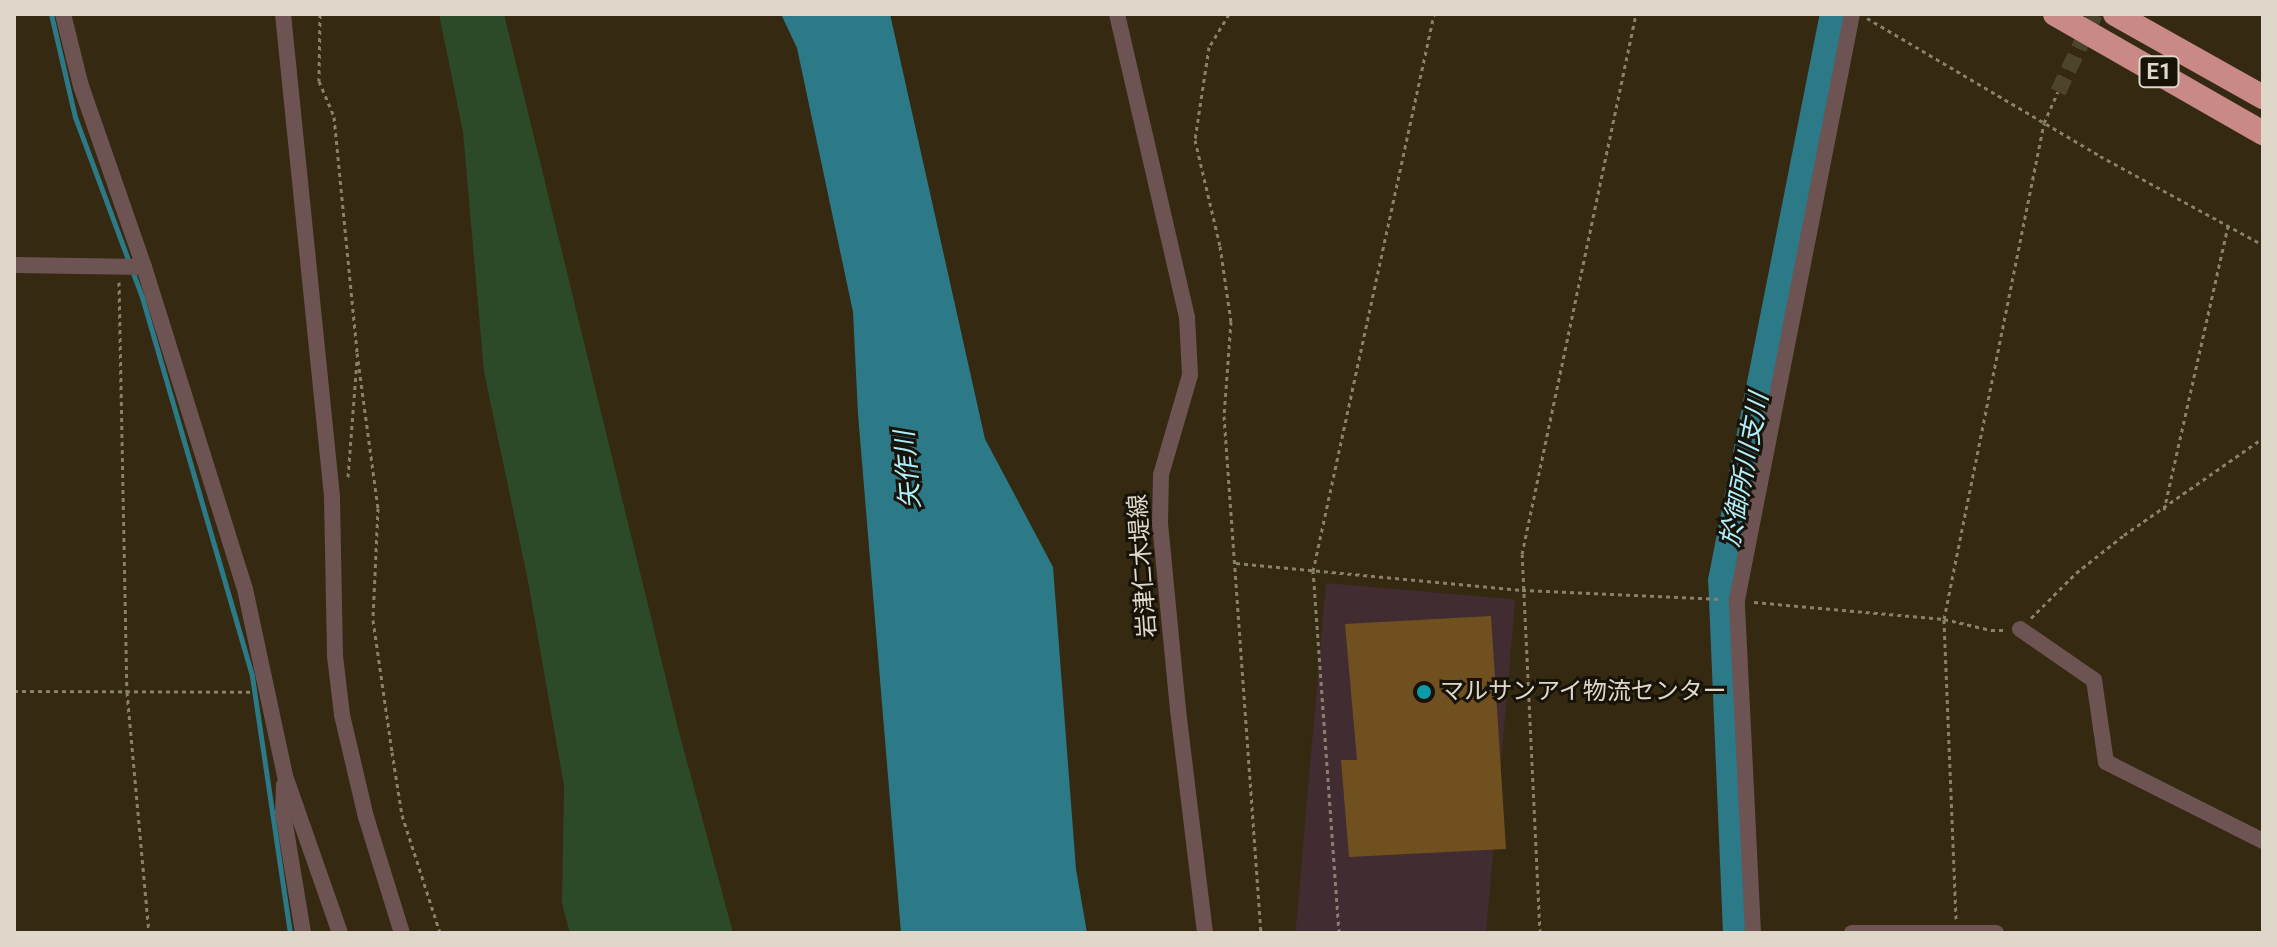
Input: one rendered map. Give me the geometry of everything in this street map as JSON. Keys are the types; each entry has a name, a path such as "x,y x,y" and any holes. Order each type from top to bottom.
{"highway":[{"name":"E1","path":"2055,14 2263,133"},
{"name":"E1","path":"2115,14 2263,97"}],"street":[{"path":"63,14 81,86 144,267 245,589 285,776 340,933"},
{"path":"283,14 332,498 335,656 342,715 366,817 402,933"},
{"name":"岩津仁木堤線","path":"1117,14 1187,317 1190,375 1161,475 1160,523 1179,723 1205,933"},
{"path":"1753,933 1737,600 1852,14"},
{"path":"14,265 144,267"},
{"path":"2020,629 2094,680 2106,762 2263,841"},
{"path":"285,776 283,812 303,933"},
{"path":"1852,933 1996,933"}],"path":[{"path":"320,14 319,81 334,117 357,353 378,508 373,620 402,815 440,933"},
{"path":"1229,14 1209,47 1195,140 1220,246 1231,321 1224,416 1261,933"},
{"path":"1339,933 1313,571 1434,14"},
{"path":"1540,933 1522,554 1636,14"},
{"path":"1861,14 2044,123 2263,245"},
{"path":"1956,932 1944,619 2044,123 2058,92"},
{"path":"2164,510 2228,226"},
{"path":"119,267 127,692 149,933"},
{"path":"347,485 357,353"},
{"path":"1236,563 1522,590 1737,600 1944,619 1991,630 2020,629 2076,573 2124,535 2263,438"},
{"path":"14,691 267,692"}],"shaded area":[{"path":"1326,583 1515,600 1486,933 1295,933"}],"green space":[{"path":"439,14 504,14 678,728 733,933 570,933 562,903 564,786 528,581 484,372 463,132"}],"water":[{"name":"矢作川","path":"781,14 890,14 985,439 1053,567 1076,869 1087,933 901,933 858,414 853,312 797,48"}],"building":[{"name":"マルサンアイ物流センター","path":"1491,616 1506,849 1349,857 1341,760 1357,760 1345,624"}],"waterway":[{"path":"51,14 75,117 142,297 252,676 290,933"},
{"name":"於御所川支川","path":"1738,933 1723,581 1835,14"}],"tunnel":[{"path":"2058,92 2095,14"}],"place":[{"name":"マルサンアイ物流センター","path":"1424,692"}]}
